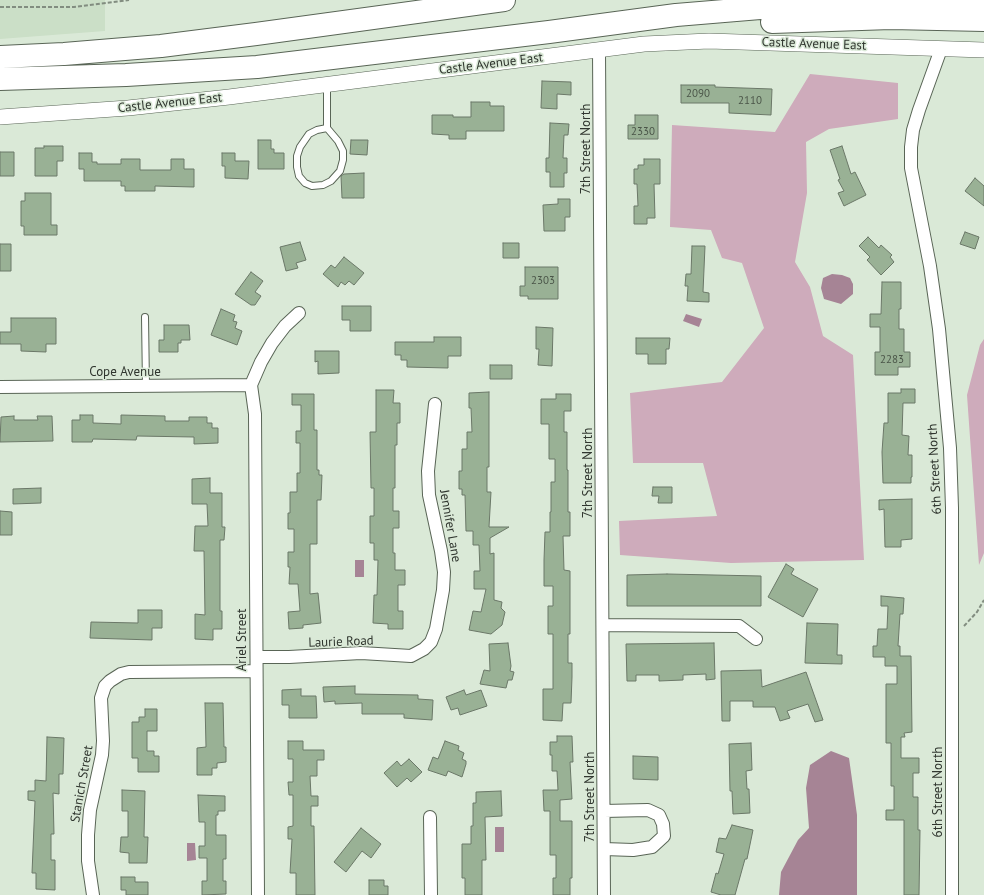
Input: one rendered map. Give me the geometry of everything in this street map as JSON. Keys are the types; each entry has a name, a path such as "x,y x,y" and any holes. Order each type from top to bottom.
{"highway":[{"path":"0,57 161,46 504,0"},
{"path":"0,79 126,75 257,68 676,15 760,8 846,3 984,1"},
{"path":"609,24 724,24 891,18 984,20"}],"street":[{"name":"Castle Avenue East","path":"0,117 128,108 228,97 644,44 709,41 984,50"},
{"name":"6th Street North","path":"941,49 913,130 911,168 930,266 939,329 950,448 952,508 952,895"},
{"name":"7th Street North","path":"599,50 604,895"},
{"path":"251,386 261,362 272,343 285,326 299,313"},
{"name":"Cope Avenue","path":"0,387 251,386"},
{"name":"Ariel Street","path":"251,386 255,414 258,895"},
{"name":"Jennifer Lane","path":"424,649 431,642 435,633 443,590 444,572 430,502 428,477 435,404"},
{"path":"603,626 739,626 756,639"},
{"name":"Laurie Road","path":"257,657 289,657 361,653 411,656 424,649"},
{"name":"Stanich Street","path":"93,895 88,861 88,835 90,810 102,755 103,741 101,698 103,690 110,681 121,674 137,671 256,671"},
{"path":"604,811 648,810 659,815 663,824 664,836 652,847 633,850 604,849"},
{"path":"430,817 431,895"}],"lane":[{"path":"327,85 327,128 338,141 343,151 343,160 340,171 330,181 323,185 312,186 305,183 299,176 297,156 300,147 309,134 317,130 327,128"},
{"path":"145,317 146,386"}],"path":[{"path":"0,7 74,6 129,0"},
{"path":"952,638 977,612 984,600"}],"shaded area":[{"path":"0,0 105,0 105,31 0,39"},
{"path":"810,74 898,83 898,119 829,129 806,142 807,193 795,262 810,287 823,336 853,355 864,560 731,563 620,555 619,521 717,516 703,463 633,463 630,393 722,382 764,328 742,263 722,258 711,230 670,227 672,125 775,132"},
{"path":"832,274 850,278 853,284 853,294 841,304 824,299 821,288 823,278"},
{"path":"686,314 702,319 699,327 683,321"},
{"path":"984,339 984,553 979,565 967,395 980,345"},
{"path":"355,560 364,560 364,577 355,577"},
{"path":"831,751 849,758 857,815 857,895 779,895 781,872 798,840 809,828 806,788 810,765"},
{"path":"495,827 504,827 504,852 495,852"},
{"path":"187,843 195,843 196,860 187,861"}],"building":[{"path":"542,81 571,82 571,95 557,94 557,109 541,108"},
{"path":"681,85 715,85 715,87 772,89 771,115 729,113 729,103 681,103"},
{"path":"471,102 490,102 490,106 504,106 504,131 466,131 466,139 449,139 449,135 432,134 432,115 471,117"},
{"path":"635,115 658,115 658,139 628,139 628,125 635,125"},
{"path":"550,123 569,124 568,135 564,135 563,158 567,158 567,173 564,173 564,187 550,187 550,172 546,172 546,158 549,158"},
{"path":"258,140 271,140 271,149 274,149 274,153 284,153 284,169 258,169"},
{"path":"351,140 368,140 367,155 350,154"},
{"path":"44,146 63,146 63,161 57,161 57,176 35,176 35,148 44,148"},
{"path":"842,146 851,174 855,172 866,195 844,206 838,193 844,191 838,180 840,179 830,150"},
{"path":"0,152 14,152 14,176 0,176"},
{"path":"79,153 92,153 92,162 97,162 97,164 121,164 121,159 140,159 140,170 171,170 171,159 184,159 184,169 194,169 194,187 155,186 155,191 125,191 125,186 121,186 121,181 84,181 84,169 79,169"},
{"path":"222,153 235,153 235,161 249,161 248,179 225,178 225,166 222,166"},
{"path":"644,159 660,159 660,184 654,184 655,218 647,218 647,224 634,224 634,206 638,206 637,184 634,184 634,169 638,169 638,165 644,165"},
{"path":"364,173 364,198 342,198 341,176 344,174"},
{"path":"975,178 984,186 984,206 965,191"},
{"path":"25,193 51,193 51,225 57,225 57,235 24,235 24,226 21,226 21,201 25,201"},
{"path":"558,199 570,199 570,217 565,217 565,231 544,231 543,205 558,204"},
{"path":"965,232 979,237 975,249 960,244"},
{"path":"868,237 879,248 881,245 892,255 890,257 894,262 881,275 867,260 870,257 859,246"},
{"path":"300,242 306,260 296,263 298,268 286,271 280,247"},
{"path":"503,243 519,243 519,258 503,258"},
{"path":"0,244 11,244 11,271 0,271"},
{"path":"692,246 705,246 703,292 709,293 709,302 687,301 688,286 685,286 686,274 691,274"},
{"path":"344,257 364,273 354,285 349,281 345,285 341,282 338,287 323,274 331,265 335,268"},
{"path":"525,267 558,267 558,299 528,299 528,296 520,296 520,286 525,286"},
{"path":"251,272 263,281 255,292 261,296 255,305 251,305 235,294"},
{"path":"882,282 901,282 899,329 904,329 904,352 910,352 910,367 898,367 898,375 875,375 875,352 880,352 880,327 870,327 870,314 881,314"},
{"path":"342,306 371,306 371,331 350,331 350,320 342,320"},
{"path":"221,309 235,315 233,321 237,322 235,328 242,331 237,345 211,335"},
{"path":"11,318 56,318 56,344 46,344 46,352 21,351 21,344 0,344 0,332 11,332"},
{"path":"164,325 189,325 190,340 181,340 181,343 178,343 178,352 159,352 159,340 164,340"},
{"path":"536,327 553,328 552,366 538,365 539,349 536,349"},
{"path":"434,337 461,337 461,356 448,356 448,368 407,367 407,360 401,360 401,355 395,355 395,342 434,342"},
{"path":"636,338 670,338 669,349 666,349 666,364 648,364 648,354 636,354"},
{"path":"315,351 339,351 339,373 318,374 318,361 315,362"},
{"path":"490,365 512,365 512,379 490,379"},
{"path":"901,389 915,389 915,403 903,403 902,435 909,436 908,455 912,455 911,483 883,483 882,452 884,423 888,423 888,393 901,393"},
{"path":"376,390 394,390 393,403 400,403 400,423 397,423 397,445 395,445 395,488 393,488 393,511 399,511 399,528 393,528 393,553 395,553 395,570 405,570 405,585 398,585 398,611 403,611 403,629 388,629 388,624 373,623 374,595 377,595 378,560 374,560 374,543 370,543 370,516 374,516 374,488 371,488 370,432 376,432"},
{"path":"489,392 489,467 487,467 487,492 491,492 489,527 509,527 490,538 490,554 494,553 494,600 502,602 501,608 505,612 502,625 491,634 469,630 473,611 481,612 486,589 474,589 474,571 480,571 479,545 473,545 473,531 466,531 465,495 462,495 462,489 459,489 459,471 462,471 462,449 467,449 467,432 472,432 469,393"},
{"path":"292,394 314,394 314,430 317,430 317,470 319,470 319,475 322,475 321,500 317,500 317,544 310,544 310,594 318,593 321,623 303,625 303,628 289,629 288,612 300,611 298,584 289,584 290,567 288,567 288,552 294,552 294,529 288,529 290,492 297,492 297,473 300,473 300,443 296,443 296,431 301,431 301,405 292,405"},
{"path":"556,394 571,394 571,411 564,411 564,432 567,432 568,512 570,512 570,536 563,536 564,570 570,571 570,634 568,634 568,663 572,663 572,677 571,703 563,703 562,721 543,720 543,689 553,689 553,634 548,634 548,606 553,606 553,586 544,586 544,560 545,532 550,532 551,482 555,482 555,459 549,459 549,424 541,424 541,399 556,399"},
{"path":"80,415 93,415 93,423 121,424 121,415 165,416 165,421 189,421 189,417 207,417 207,423 212,423 212,428 218,428 218,443 194,444 194,437 137,436 136,440 93,439 92,442 72,442 72,420 80,420"},
{"path":"14,416 14,420 38,420 37,416 52,416 53,441 0,442 1,417"},
{"path":"210,478 210,493 222,493 222,527 225,527 224,540 220,540 220,611 222,611 222,629 213,629 213,640 195,639 195,614 205,615 204,551 194,551 195,526 208,526 207,504 192,504 192,479"},
{"path":"653,487 672,487 672,503 658,503 659,496 652,496"},
{"path":"41,488 41,503 13,504 13,489"},
{"path":"912,499 912,539 901,540 901,547 885,547 884,509 879,510 879,500"},
{"path":"0,511 12,512 12,535 0,535"},
{"path":"786,564 794,569 791,574 818,589 803,617 768,597"},
{"path":"667,574 761,576 761,606 627,606 627,575"},
{"path":"881,596 904,598 903,614 900,614 898,646 900,646 900,656 911,656 912,732 904,733 905,737 901,737 901,758 919,758 919,773 913,773 913,797 918,797 918,830 920,830 919,895 904,895 904,820 886,820 886,810 894,810 894,786 891,786 891,743 886,743 886,684 897,684 897,666 885,666 885,657 873,657 873,646 877,646 878,629 887,629 888,606 881,606"},
{"path":"138,610 162,610 162,628 152,628 152,640 90,638 91,622 138,623"},
{"path":"807,623 838,624 837,655 842,655 842,664 805,663"},
{"path":"508,643 511,666 510,671 514,672 512,680 508,680 506,688 480,684 484,670 490,671 489,644"},
{"path":"714,643 715,679 706,680 706,674 683,675 683,680 659,681 659,675 636,675 636,681 627,681 626,644"},
{"path":"761,670 762,687 806,672 823,720 815,722 808,704 787,711 790,718 780,721 775,707 753,707 753,701 730,701 730,721 722,721 721,671"},
{"path":"355,686 355,694 418,695 418,699 433,700 432,720 404,718 404,714 362,714 362,703 335,704 335,701 324,702 323,687"},
{"path":"301,689 301,696 316,696 317,718 289,718 289,705 282,705 282,690"},
{"path":"464,690 466,695 481,690 487,706 460,715 458,708 451,710 446,697"},
{"path":"205,703 223,703 224,747 226,747 226,762 217,763 217,768 212,768 212,775 197,775 197,748 206,747"},
{"path":"145,709 157,709 157,731 147,731 147,751 154,751 154,756 159,756 159,772 138,772 138,758 132,758 132,722 139,722 139,717 145,717"},
{"path":"557,736 572,736 573,762 570,762 572,799 560,800 560,821 572,821 572,878 570,878 570,895 553,895 553,878 556,878 556,855 550,855 550,811 544,811 543,790 558,790 557,771 552,771 552,755 550,755 550,742 557,742"},
{"path":"47,737 64,738 63,774 59,774 59,794 53,793 54,834 51,834 51,860 55,860 55,890 36,889 36,873 32,873 35,801 28,800 28,791 35,791 35,780 46,781"},
{"path":"288,741 303,741 303,750 324,750 324,760 317,760 317,776 310,776 311,796 318,796 318,806 311,806 311,826 314,826 315,895 296,895 296,873 290,873 292,839 288,839 288,827 293,826 293,795 289,795 288,782 293,782 293,759 288,759"},
{"path":"445,741 459,746 458,750 464,753 462,759 466,761 466,764 462,777 448,771 446,776 428,770 433,757 438,759"},
{"path":"751,743 752,770 746,771 747,789 749,789 750,813 733,814 732,791 730,791 729,744"},
{"path":"633,756 658,757 658,780 633,779"},
{"path":"409,759 422,772 411,782 407,778 397,787 384,773 397,761 401,766"},
{"path":"122,790 145,791 144,837 148,837 147,863 129,863 129,853 120,852 121,837 128,837 128,811 122,811"},
{"path":"501,791 502,816 485,817 486,860 482,860 482,895 465,895 465,878 462,878 462,844 471,844 473,803 476,803 476,792"},
{"path":"198,795 225,796 225,811 218,811 218,815 216,815 216,835 226,835 226,859 223,859 223,881 226,881 226,894 202,895 202,881 207,881 207,858 199,858 199,846 205,846 205,822 199,822"},
{"path":"732,825 753,830 747,859 745,859 735,895 721,895 711,892 716,873 718,874 724,854 716,852 719,838 726,839"},
{"path":"361,828 381,844 371,858 362,851 346,872 334,862"},
{"path":"121,877 135,877 135,882 148,882 148,895 126,895 126,890 121,890"},
{"path":"369,880 384,880 384,886 388,886 388,895 369,895"}]}
